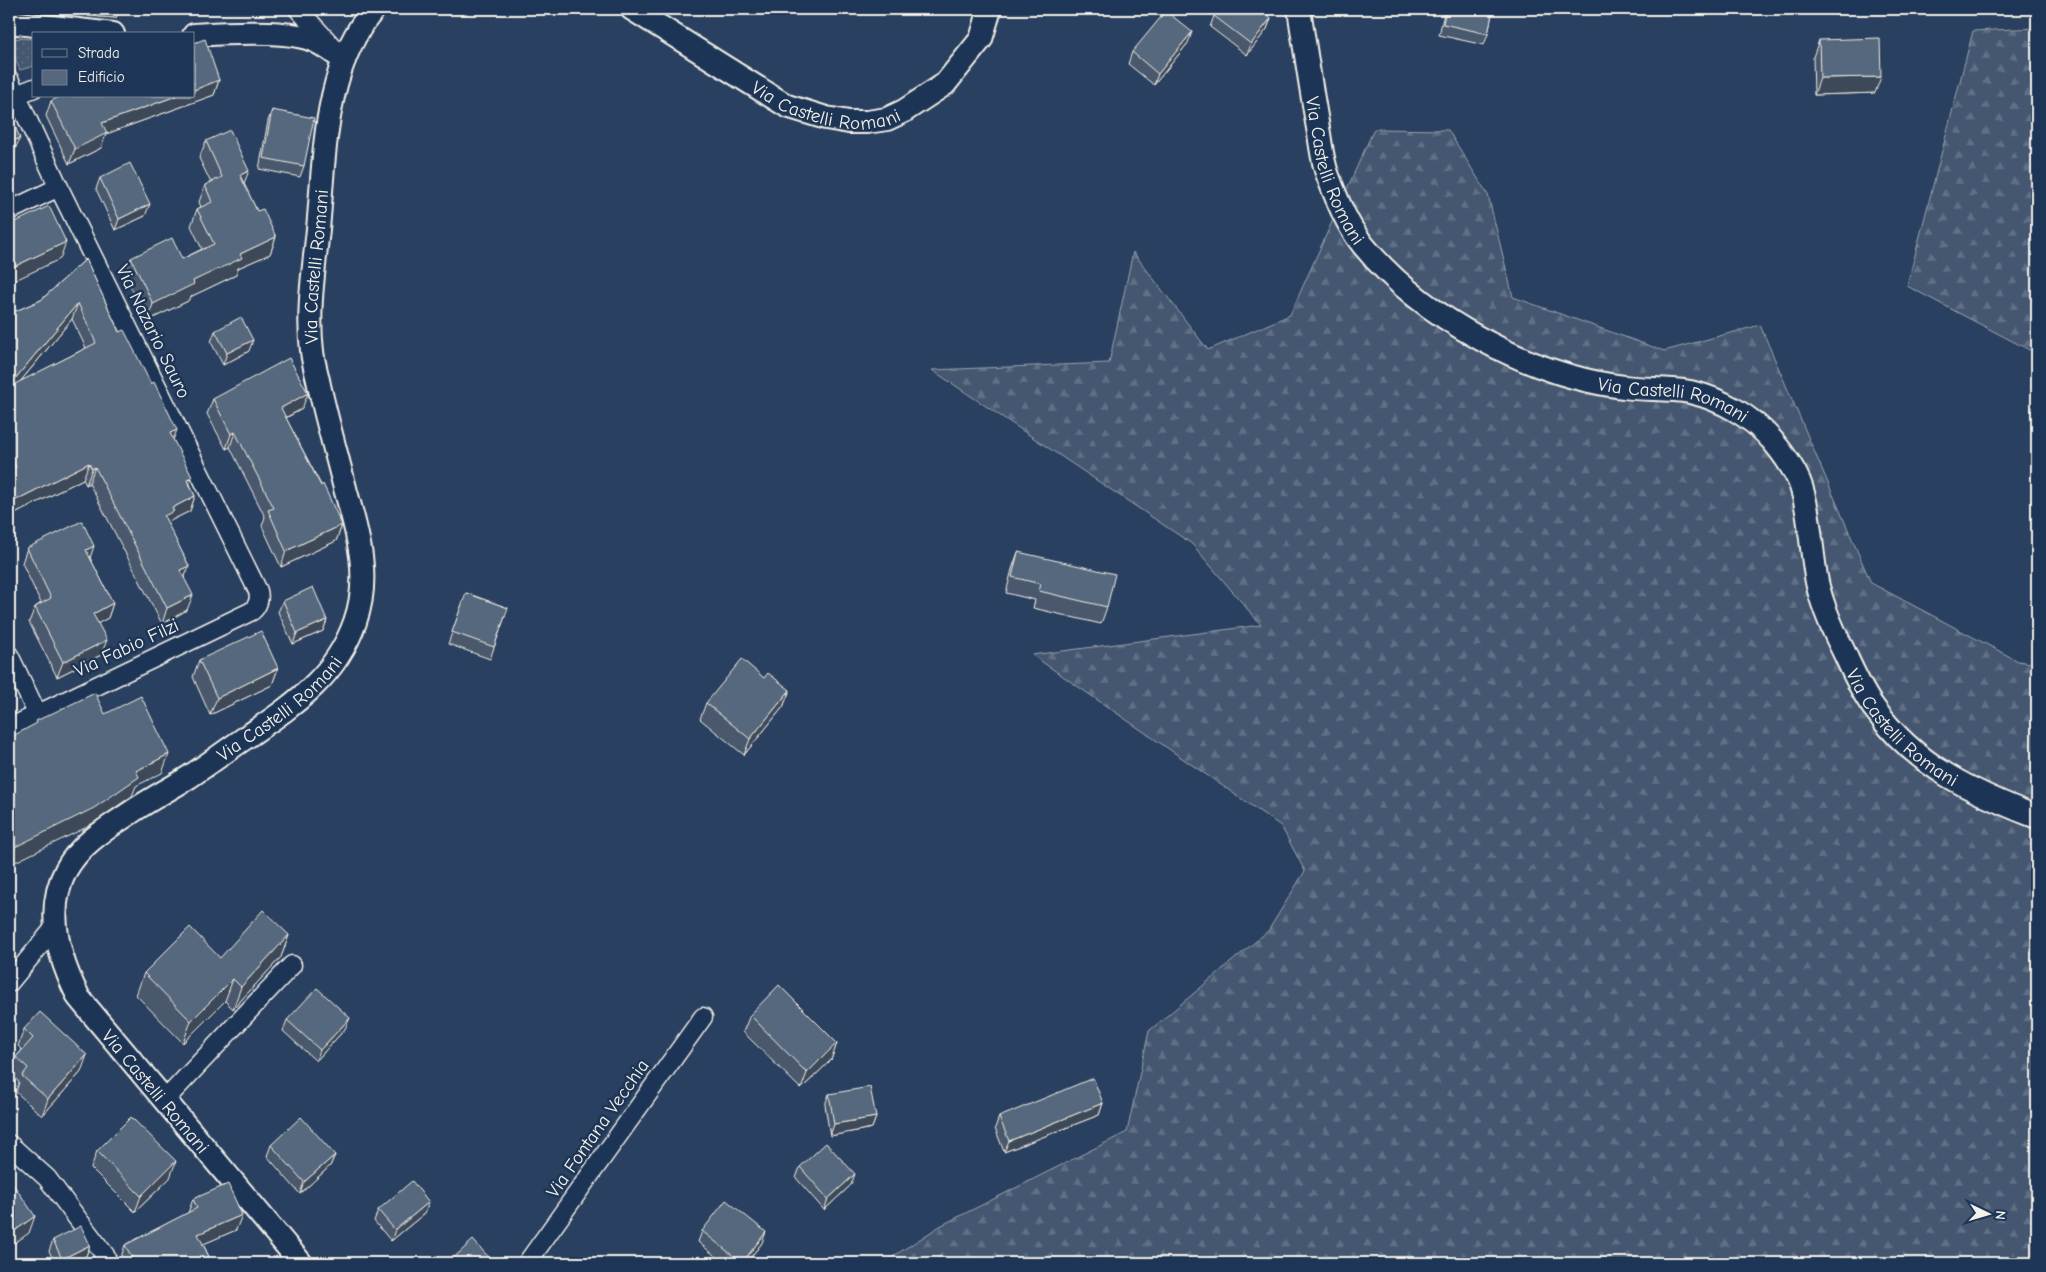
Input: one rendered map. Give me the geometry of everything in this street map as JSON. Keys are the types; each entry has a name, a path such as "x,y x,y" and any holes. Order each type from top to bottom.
{"street":[{"path":"298,9 344,60"},
{"name":"Via Castelli Romani","path":"301,1263 78,998 66,974 55,927 60,887 66,870 79,852 93,838 146,802 188,778 296,703 323,678 334,663 349,638 356,619 363,578 361,549 326,418 312,350 312,296 328,132 335,91 344,60 357,32 374,9"},
{"name":"Via Castelli Romani","path":"632,9 787,106 826,118 849,122 867,122 887,119 904,111 945,84 968,57 980,39 990,9"},
{"name":"Via Castelli Romani","path":"1299,9 1309,81 1326,172 1345,216 1362,244 1409,292 1424,303 1485,340 1524,360 1561,374 1591,381 1623,387 1688,392 1725,404 1742,414 1760,429 1772,441 1799,481 1818,585 1828,617 1849,664 1874,708 1901,739 1951,779 1993,800 2037,817"},
{"path":"9,22 96,32"},
{"path":"195,35 253,34 300,36 320,44 344,60"},
{"name":"Via Nazario Sauro","path":"9,79 59,187 258,591 258,602"},
{"path":"16,95 32,89"},
{"path":"9,211 59,187"},
{"name":"Via Fabio Filzi","path":"9,728 252,611 258,602"},
{"path":"9,654 37,713"},
{"path":"9,983 55,927"},
{"path":"164,1101 292,965"},
{"name":"Via Fontana Vecchia","path":"527,1263 702,1017"},
{"path":"9,1144 47,1178 105,1255 108,1263"}],"green space":[{"path":"2037,28 2037,354 1907,286 1973,31"},
{"path":"9,38 32,39 32,67 20,70 9,45"},
{"path":"1374,129 1448,130 1488,195 1513,297 1664,351 1760,325 1871,583 2018,661 2037,664 2037,1263 883,1263 940,1226 1127,1132 1149,1031 1268,931 1305,871 1281,826 1032,655 1261,625 1192,544 932,370 1109,363 1133,252 1208,350 1290,315"}],"building":[{"path":"1220,9 1267,9 1264,12 1271,18 1251,44 1214,16"},
{"path":"1446,9 1493,9 1488,34 1443,24"},
{"path":"1166,11 1192,32 1158,74 1132,52"},
{"path":"1880,38 1881,77 1820,78 1819,40"},
{"path":"205,39 219,80 195,90 195,43"},
{"path":"57,98 171,98 102,123 107,133 75,149 51,101"},
{"path":"272,110 314,118 304,166 263,158"},
{"path":"9,112 20,138 9,143"},
{"path":"230,130 249,171 240,175 257,211 263,209 276,237 240,254 242,258 193,281 194,284 153,304 131,258 172,238 182,259 214,244 197,209 212,202 205,185 222,177 206,141"},
{"path":"130,163 150,204 119,219 100,178"},
{"path":"49,206 66,242 9,269 9,225"},
{"path":"86,259 119,332 124,330 151,384 154,382 177,430 170,433 192,477 187,480 195,496 172,508 174,511 164,516 189,566 180,570 193,595 167,608 95,467 92,469 89,463 10,503 9,501 9,470 16,467 9,453 9,387 96,343 78,303 9,386 9,314 41,300"},
{"path":"241,317 253,340 227,353 215,331"},
{"path":"289,358 308,393 281,408 321,486 323,484 342,525 286,551 268,510 274,508 235,432 231,434 213,399"},
{"path":"82,521 94,546 86,550 113,603 93,614 107,640 63,662 35,607 51,598 27,548"},
{"path":"1018,552 1115,574 1107,607 1039,591 1041,584 1012,577"},
{"path":"313,587 327,620 297,633 283,601"},
{"path":"466,593 508,608 494,647 452,632"},
{"path":"261,631 278,668 217,698 199,660"},
{"path":"742,659 764,678 768,673 790,690 750,739 706,703"},
{"path":"95,693 105,714 141,696 169,754 136,771 139,777 94,808 9,850 9,738 37,723 36,721"},
{"path":"263,910 289,935 241,987 233,979 191,1021 144,973 190,927 220,958"},
{"path":"779,985 837,1043 807,1073 750,1015"},
{"path":"317,988 350,1018 320,1050 287,1020"},
{"path":"40,1012 87,1055 48,1099 22,1076 28,1068 16,1057 33,1038 24,1029"},
{"path":"1093,1078 1103,1103 1009,1141 999,1117"},
{"path":"870,1087 876,1117 834,1124 829,1094"},
{"path":"131,1117 176,1161 141,1196 97,1151"},
{"path":"301,1117 335,1155 304,1182 271,1145"},
{"path":"826,1143 855,1174 828,1199 800,1167"},
{"path":"9,1178 35,1216 9,1235"},
{"path":"412,1181 429,1202 395,1230 378,1210"},
{"path":"228,1184 242,1215 198,1234 212,1263 135,1263 125,1245 197,1208 193,1199"},
{"path":"726,1200 766,1232 742,1263 702,1231"},
{"path":"81,1226 90,1245 62,1259 53,1240"},
{"path":"473,1240 494,1263 448,1263"},
{"path":"402,1258 405,1263 393,1263"}]}
